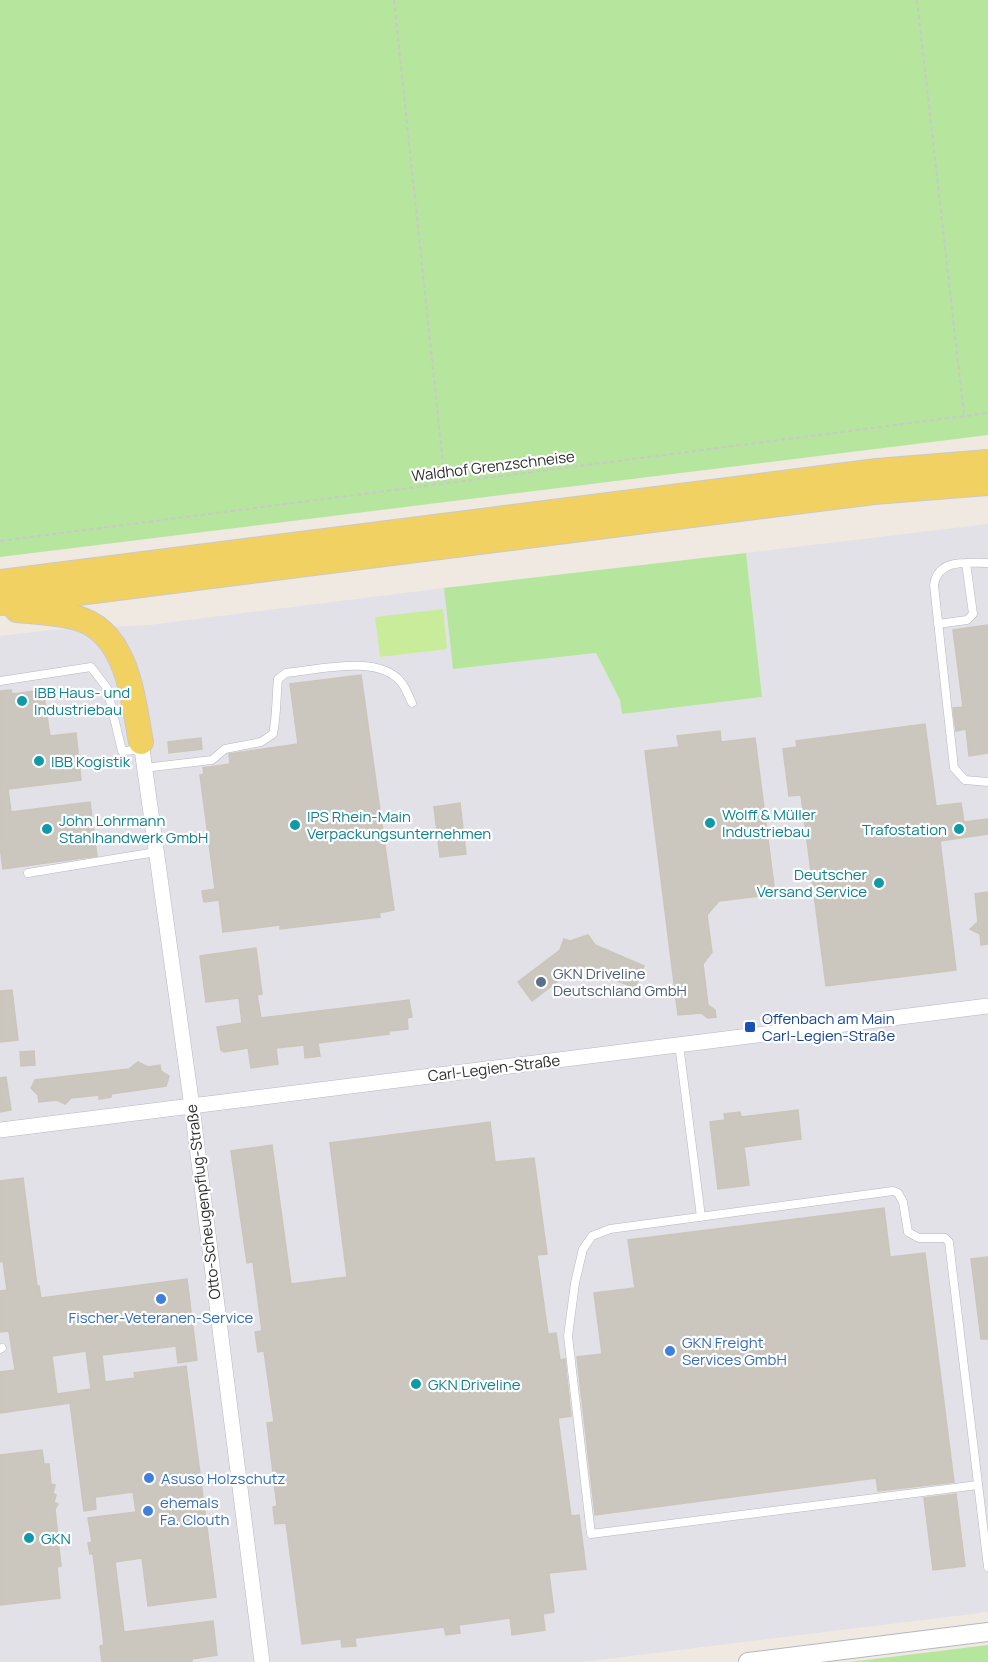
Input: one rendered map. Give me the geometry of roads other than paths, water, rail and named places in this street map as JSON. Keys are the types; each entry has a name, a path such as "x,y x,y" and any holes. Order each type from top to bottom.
{"main road":[{"path":"0,582 877,471 988,462"},
{"path":"0,603 874,492 988,483"},
{"path":"0,609 79,618 105,636 126,671 141,746"}],"street":[{"name":"Otto-Scheugenpflug-Straße","path":"141,746 192,1107 262,1662"},
{"name":"Carl-Legien-Straße","path":"0,1130 988,1006"},
{"path":"748,1662 988,1632"}],"lane":[{"path":"938,624 967,620 973,614 966,563"},
{"path":"988,563 949,565 935,578 954,768 965,780 988,782"},
{"path":"144,768 212,760 225,749 261,742 273,734 278,711 276,696 278,679 286,674 368,665 387,672 401,682 412,703"},
{"path":"0,681 91,667 107,688 122,752 141,746"},
{"path":"28,873 156,852"},
{"path":"679,1044 701,1217"},
{"path":"978,1485 591,1534 567,1336 575,1282 583,1249 592,1236 610,1228 893,1191 898,1193 903,1202 908,1232 919,1238 945,1238 950,1250 988,1567"}],"place":[{"name":"IBB Haus- und Industriebau","path":"22,701"},
{"name":"IBB Kogistik","path":"39,761"},
{"name":"Wolff & Müller Industriebau","path":"710,823"},
{"name":"IPS Rhein-Main Verpackungsunternehmen","path":"295,825"},
{"name":"John Lohrmann Stahlhandwerk GmbH","path":"47,829"},
{"name":"Trafostation","path":"959,829"},
{"name":"Deutscher Versand Service","path":"879,883"},
{"name":"GKN Driveline Deutschland GmbH","path":"541,982"},
{"name":"Offenbach am Main Carl-Legien-Straße","path":"750,1027"},
{"name":"Fischer-Veteranen-Service","path":"161,1299"},
{"name":"GKN Freight Services GmbH","path":"670,1351"},
{"name":"GKN Driveline","path":"416,1384"},
{"name":"Asuso Holzschutz","path":"149,1478"},
{"name":"ehemals Fa. Clouth","path":"148,1511"},
{"name":"GKN","path":"29,1538"}]}
